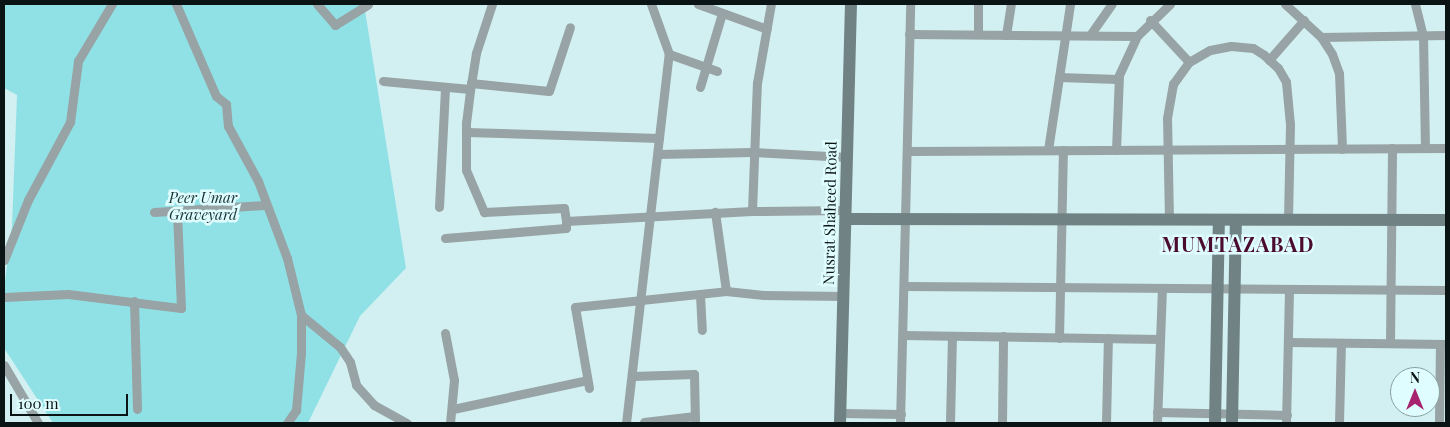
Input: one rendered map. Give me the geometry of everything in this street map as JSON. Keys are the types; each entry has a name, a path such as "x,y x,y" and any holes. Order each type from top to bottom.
{"street":[{"path":"4,260 28,200 70,122 78,61 112,4"},
{"path":"176,4 216,96 226,104 228,126 258,181 265,205 287,258 301,315 296,410 286,423"},
{"path":"317,4 335,25 364,9 368,4"},
{"path":"445,238 566,228 564,208 484,212 466,170 466,132 476,53 492,4"},
{"path":"626,423 633,376 669,54 651,4"},
{"path":"698,4 767,29"},
{"path":"752,210 757,83 771,4"},
{"name":"Nusrat Shaheed Road","path":"840,418 851,4"},
{"path":"840,418 900,419 910,4"},
{"path":"978,4 978,34"},
{"path":"1006,35 1010,4"},
{"path":"1048,150 1070,4"},
{"path":"1090,35 1112,4"},
{"path":"1285,4 1297,8 1304,20 1320,37 1332,54 1338,73 1342,149"},
{"path":"1415,4 1423,35 1424,148"},
{"path":"1116,150 1118,79 1136,36 1166,5"},
{"path":"700,87 722,13"},
{"path":"1150,20 1189,62"},
{"path":"1269,60 1304,20"},
{"path":"383,81 445,87 471,86 549,91 570,27"},
{"path":"909,34 1136,36"},
{"path":"1320,37 1446,35"},
{"path":"1169,220 1167,150 1169,99 1173,84 1189,62 1210,50 1231,46 1253,48 1269,60 1286,82 1290,98 1288,220"},
{"path":"669,54 717,71"},
{"path":"1059,77 1118,79"},
{"path":"439,207 445,87"},
{"path":"466,132 659,138"},
{"path":"1390,343 1392,148"},
{"path":"907,151 1446,148"},
{"path":"1059,338 1063,150"},
{"path":"658,154 753,152 847,157"},
{"path":"154,212 265,205"},
{"path":"566,221 752,210 846,214 905,219 1446,220"},
{"path":"4,297 68,294 181,308 176,212"},
{"path":"715,212 726,291"},
{"path":"1215,418 1220,220"},
{"path":"1232,418 1236,220"},
{"path":"904,286 1446,290"},
{"path":"1157,423 1162,288"},
{"path":"1157,412 1215,418 1286,419 1290,289"},
{"path":"453,409 588,384 575,307 640,303 726,291 844,296"},
{"path":"700,294 702,330"},
{"path":"134,301 137,409"},
{"path":"301,315 340,347 350,362 356,385 374,405 406,423"},
{"path":"445,333 454,380 453,409 450,423"},
{"path":"903,335 1160,339"},
{"path":"950,423 952,336"},
{"path":"1002,423 1003,336"},
{"path":"1106,423 1108,338"},
{"path":"1288,342 1443,344 1439,423"},
{"path":"1339,423 1341,343"},
{"path":"4,365 38,423"},
{"path":"633,376 694,374 695,420 644,422"}],"green space":[{"name":"Peer Umar Graveyard","path":"4,4 364,4 406,268 360,316 308,423 53,423 4,348 4,289 12,226 17,95 4,88"}],"district":[{"name":"MUMTAZABAD","path":"1238,243"}]}
